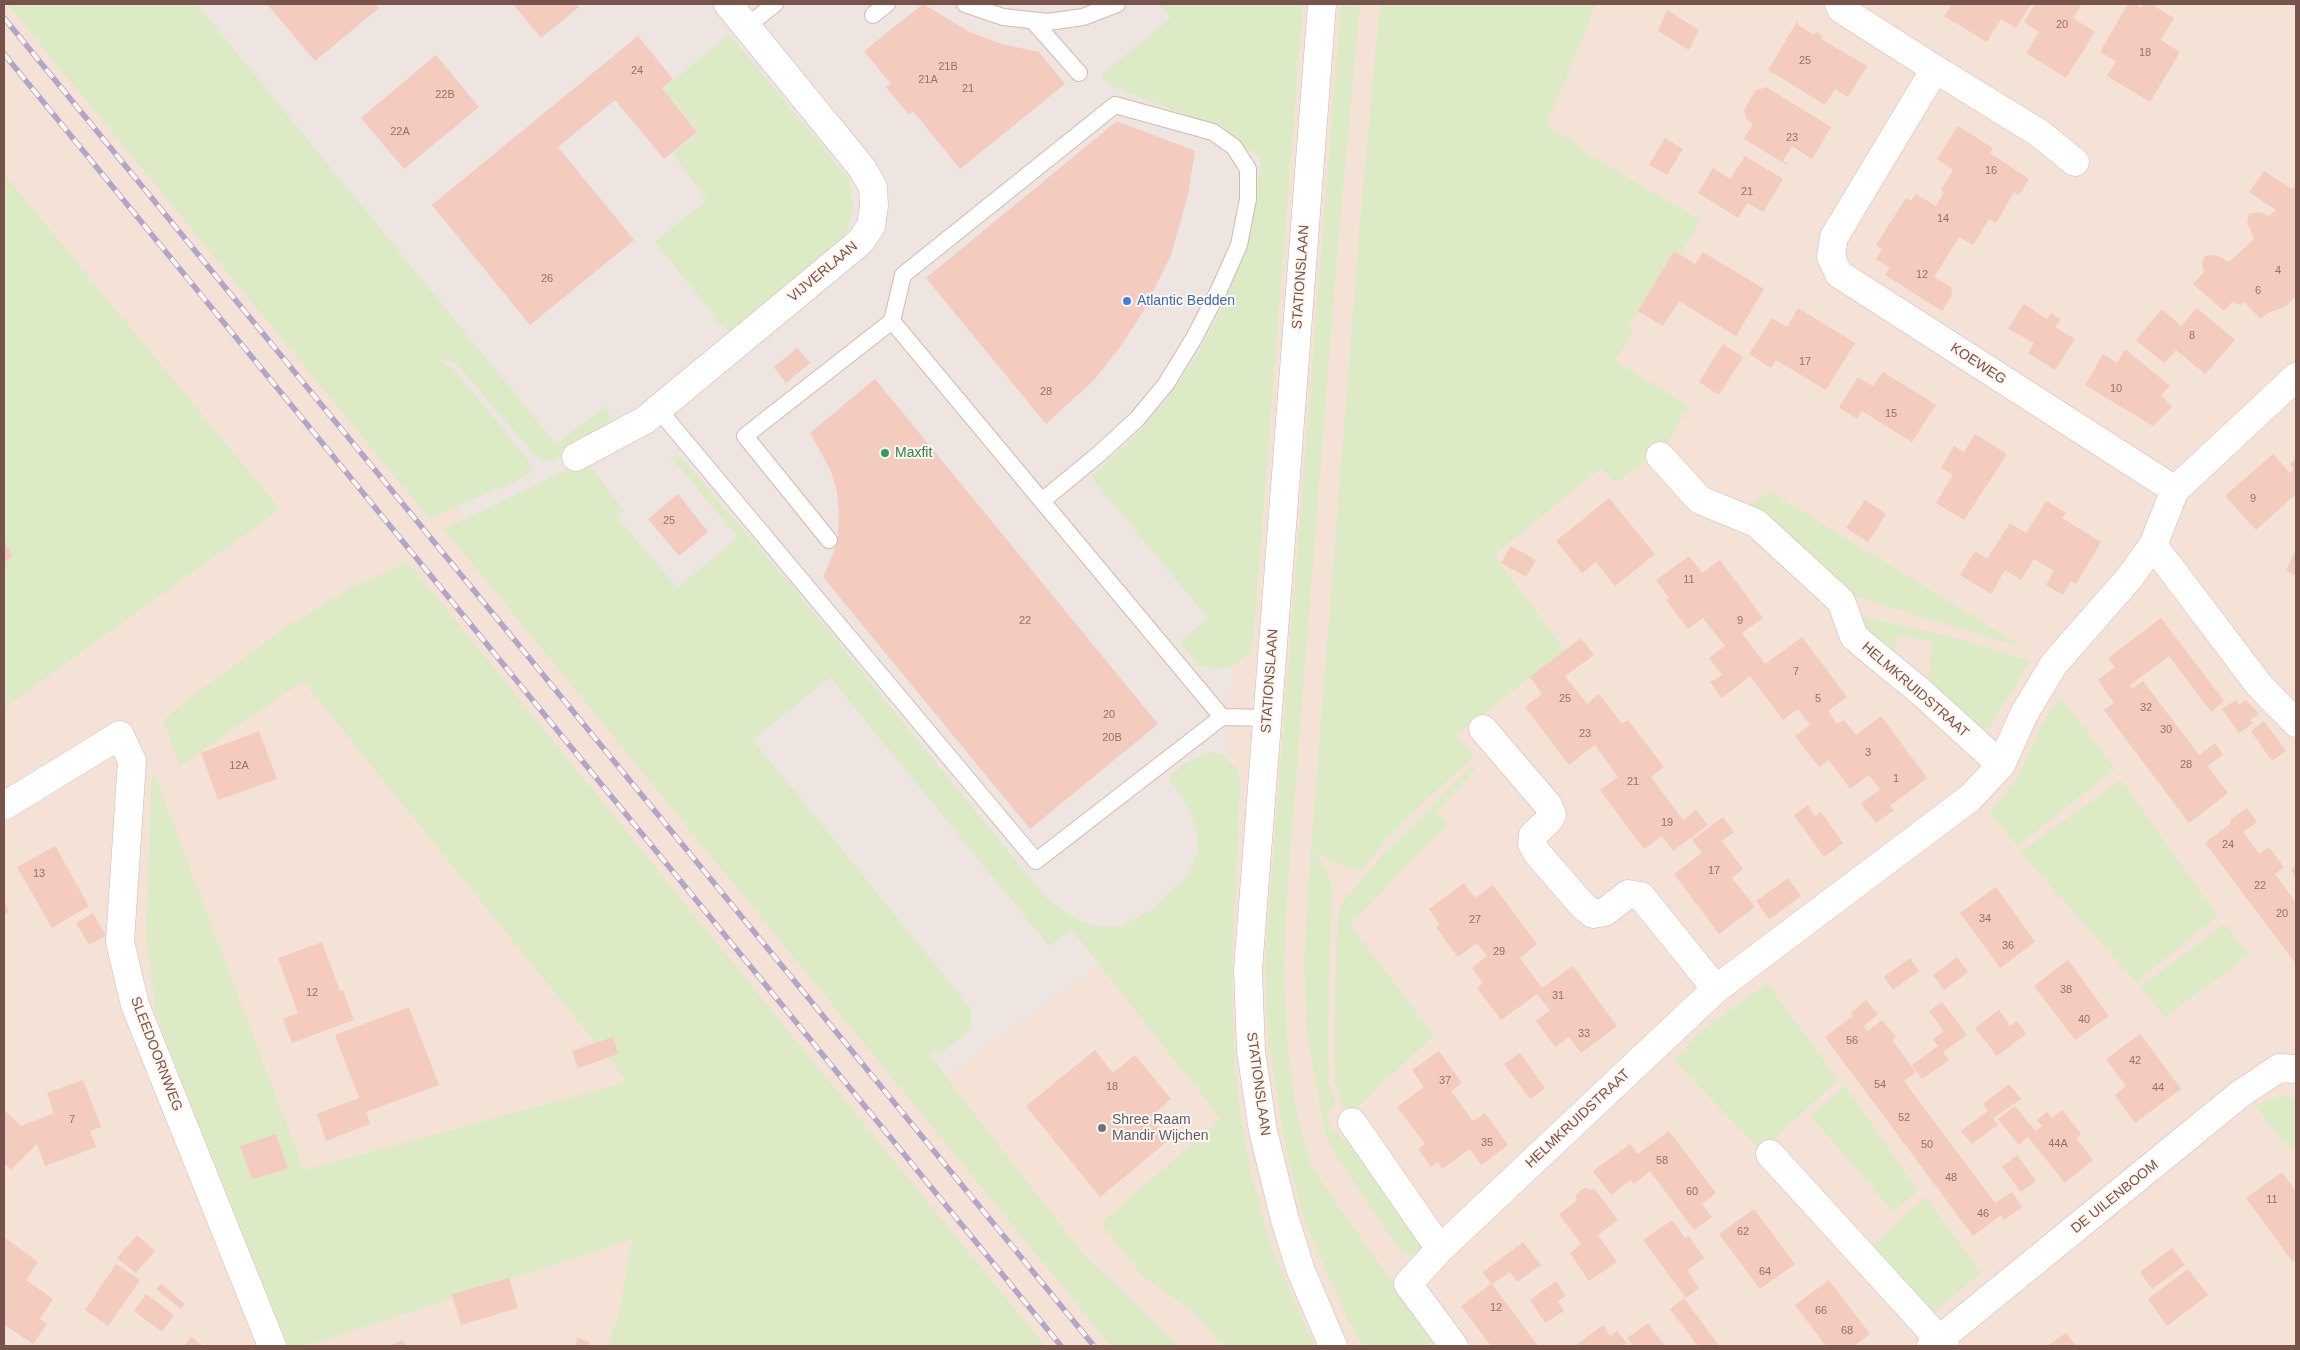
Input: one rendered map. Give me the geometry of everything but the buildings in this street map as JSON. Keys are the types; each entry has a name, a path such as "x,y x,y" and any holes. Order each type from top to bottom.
{"street":[{"name":"VIJVERLAAN","path":"576,457 645,420 860,242 871,226 874,206 873,187 862,168 728,4"},
{"name":"STATIONSLAAN","path":"1322,4 1248,962 1251,1051 1262,1131 1285,1220 1301,1271 1333,1346"},
{"path":"1839,4 1841,9 2039,132 2075,162"},
{"name":"KOEWEG","path":"1935,69 1834,237 1831,257 1838,274 2175,490"},
{"path":"2175,490 2296,377"},
{"name":"HELMKRUIDSTRAAT","path":"1660,456 1700,500 1756,523 1841,601 1854,637 1921,692 2001,765"},
{"name":"HELMKRUIDSTRAAT","path":"1454,1346 1408,1284 1440,1249 1716,989 1970,798 2001,765 2024,714 2054,664 2130,577 2153,545 2175,490"},
{"path":"2153,545 2259,685 2296,723"},
{"path":"1483,729 1548,804 1552,815 1533,835 1532,844 1537,853 1584,906 1593,914 1605,912 1628,894 1641,896 1716,989"},
{"name":"SLEEDOORNWEG","path":"4,806 120,734 132,761 120,942 135,1005 272,1346"},
{"name":"DE UILENBOOM","path":"1770,1154 1938,1344 2240,1095 2278,1068 2296,1069"},
{"path":"1352,1122 1440,1249"}],"lane":[{"path":"747,26 775,4"},
{"path":"873,15 887,4"},
{"path":"965,4 993,15 1034,22 1064,21 1083,17 1117,4"},
{"path":"1034,22 1079,73"},
{"path":"829,540 745,436 892,320 903,275 1115,105 1213,132 1234,147 1248,169 1248,199 1239,245 1219,290 1166,384 1137,419 1099,454 1042,501"},
{"path":"892,320 1222,717"},
{"path":"658,409 1036,861 1222,717 1267,718"}],"shaded area":[{"path":"4,4 2296,4 2296,1346 4,1346"},
{"path":"49,4 1279,4 1247,353 1222,875 929,1089"}],"green space":[{"path":"7,4 197,4 556,444 606,406 612,421 610,427 553,461 543,461 532,452 455,362 435,358 453,369 505,431 533,469 532,472 514,482 429,518"},
{"path":"1159,4 1303,4 1253,642 1250,653 1241,661 1230,667 1218,669 1197,665 1180,642 1208,618 1091,477 1137,434 1167,399 1196,357 1222,308 1242,253 1260,171 1260,157 1216,127 1109,85 1101,75 1171,18"},
{"path":"1341,4 1360,4 1337,256 1288,882 1284,972 1288,1053 1297,1113 1311,1165 1340,1209 1434,1340 1424,1346 1362,1346 1348,1320 1306,1225 1288,1160 1268,1042 1265,966"},
{"path":"1380,4 1596,4 1546,126 1581,146 1584,152 1701,220 1680,255 1673,251 1628,327 1633,331 1615,361 1688,405 1689,408 1664,447 1616,483 1601,468 1494,555 1565,650 1455,736 1475,756 1425,801 1386,841 1360,872 1330,861 1312,849 1327,871 1332,889 1328,1030 1329,1083 1336,1104 1327,1112 1329,1123 1335,1133 1344,1140 1352,1140 1427,1243 1415,1254 1409,1255 1402,1253 1392,1239 1337,1157 1325,1133 1307,1035 1304,961 1311,848 1362,198"},
{"path":"729,34 850,180 853,211 845,236 837,245 732,331 712,321 716,317 655,242 707,200 673,154 699,132 663,89"},
{"path":"4,174 280,509 4,708"},
{"path":"670,456 681,457 790,584 1049,901 1078,920 1100,927 1120,927 1151,910 1188,875 1198,851 1196,827 1186,803 1168,778 1185,763 1210,752 1223,755 1238,770 1240,782 1232,972 1234,1053 1241,1120 1253,1182 1273,1251 1314,1346 1222,1346 1196,1314 1141,1275 1101,1223 1221,1119 1072,930 1049,946 830,677 753,740 971,1009 971,1030 943,1052 930,1053 951,1084 1081,1251 1178,1346 1111,1346 444,529 577,465 583,469 590,466 624,511 617,517 677,588 738,537"},
{"path":"1771,492 2025,648 1839,592 1749,505"},
{"path":"408,562 1045,1346 607,1346 620,1310 632,1239 307,1346 288,1346 180,1077 156,1011 146,939 153,770 304,1170 627,1082 303,681 180,766 163,721 183,703 286,627 352,587"},
{"path":"1850,614 1949,636 2030,661 1988,729 1975,727 1931,683 1929,676 1932,642 1896,635 1895,664"},
{"path":"2062,698 2115,769 2017,846 1990,812 2018,777 2041,726 2050,711"},
{"path":"1471,766 1476,770 1436,812 1447,824 1350,925 1434,1035 1354,1111 1343,1106 1335,1082 1337,923 1341,904 1387,850"},
{"path":"2121,780 2218,916 2136,982 2020,852"},
{"path":"2225,924 2249,955 2165,1017 2140,986"},
{"path":"1767,983 1838,1080 1761,1151 1674,1060 1699,1033"},
{"path":"1845,1086 1918,1191 1893,1212 1811,1116"},
{"path":"2287,1096 2296,1098 2296,1150 2286,1146 2255,1105"},
{"path":"1926,1197 1981,1273 1930,1316 1870,1248"}],"railway":[{"path":"4,18 1094,1346"},
{"path":"4,54 1061,1346"}],"place":[{"name":"Atlantic Bedden","path":"1127,301"},
{"name":"Maxfit","path":"885,453"},
{"name":"Shree Raam Mandir Wijchen","path":"1102,1128"}]}
